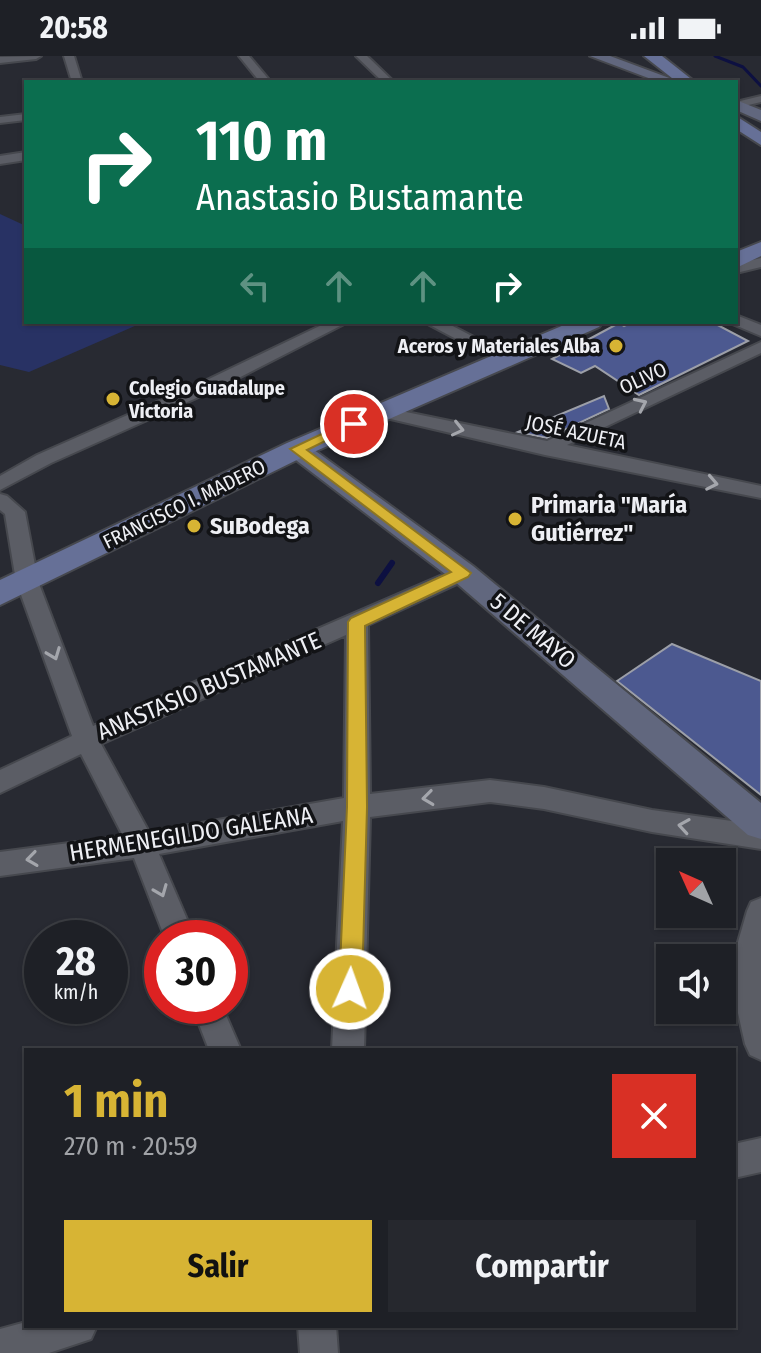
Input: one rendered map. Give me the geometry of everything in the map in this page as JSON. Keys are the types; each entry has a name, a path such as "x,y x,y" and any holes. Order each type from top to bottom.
{"main road":[{"path":"652,56 673,77"},
{"path":"738,110 761,140"},
{"path":"738,260 761,248"},
{"name":"FRANCISCO I. MADERO","path":"0,594 297,449 586,324"}],"street":[{"path":"0,60 36,56"},
{"path":"69,56 76,80"},
{"path":"244,56 264,80"},
{"path":"361,56 387,80"},
{"path":"597,56 648,79 673,77"},
{"path":"738,109 761,99"},
{"path":"738,109 761,116"},
{"path":"0,120 24,117"},
{"path":"0,160 24,156"},
{"path":"738,268 761,262"},
{"path":"738,321 761,331"},
{"path":"0,484 44,459 215,383 336,324"},
{"path":"436,324 504,357"},
{"name":"OLIVO","path":"545,449 761,347"},
{"name":"JOSÉ AZUETA","path":"382,412 545,449 761,492"},
{"name":"5 DE MAYO","path":"297,449 463,573 761,824"},
{"path":"0,500 15,512 27,581 86,739 142,845 173,920"},
{"name":"ANASTASIO BUSTAMANTE","path":"0,782 86,739 463,573"},
{"path":"348,1048 357,807 357,622"},
{"name":"HERMENEGILDO GALEANA","path":"0,864 142,845 357,807 490,791 761,837"},
{"path":"761,911 744,973 761,1044"},
{"path":"214,1024 224,1048"},
{"path":"736,1161 761,1155"},
{"path":"0,1348 71,1328"},
{"path":"317,1328 319,1353"}],"shaded area":[{"path":"0,214 24,225 24,324 139,324 29,372 0,365"}],"building":[{"path":"617,324 716,324 748,341 639,395 595,366 581,373 552,359"},
{"path":"604,396 609,409 547,438 518,432"},
{"path":"672,644 761,681 761,795 617,681"}],"waterway":[{"path":"715,56 743,67 761,86"},
{"path":"378,583 392,563"}],"place":[{"name":"Aceros y Materiales Alba","path":"616,346"},
{"name":"Colegio Guadalupe Victoria","path":"113,399"},
{"name":"Primaria \"María Gutiérrez\"","path":"515,519"},
{"name":"SuBodega","path":"194,526"}],"route":[{"path":"350,989 357,807 357,622 463,573 297,449 354,424"}]}
